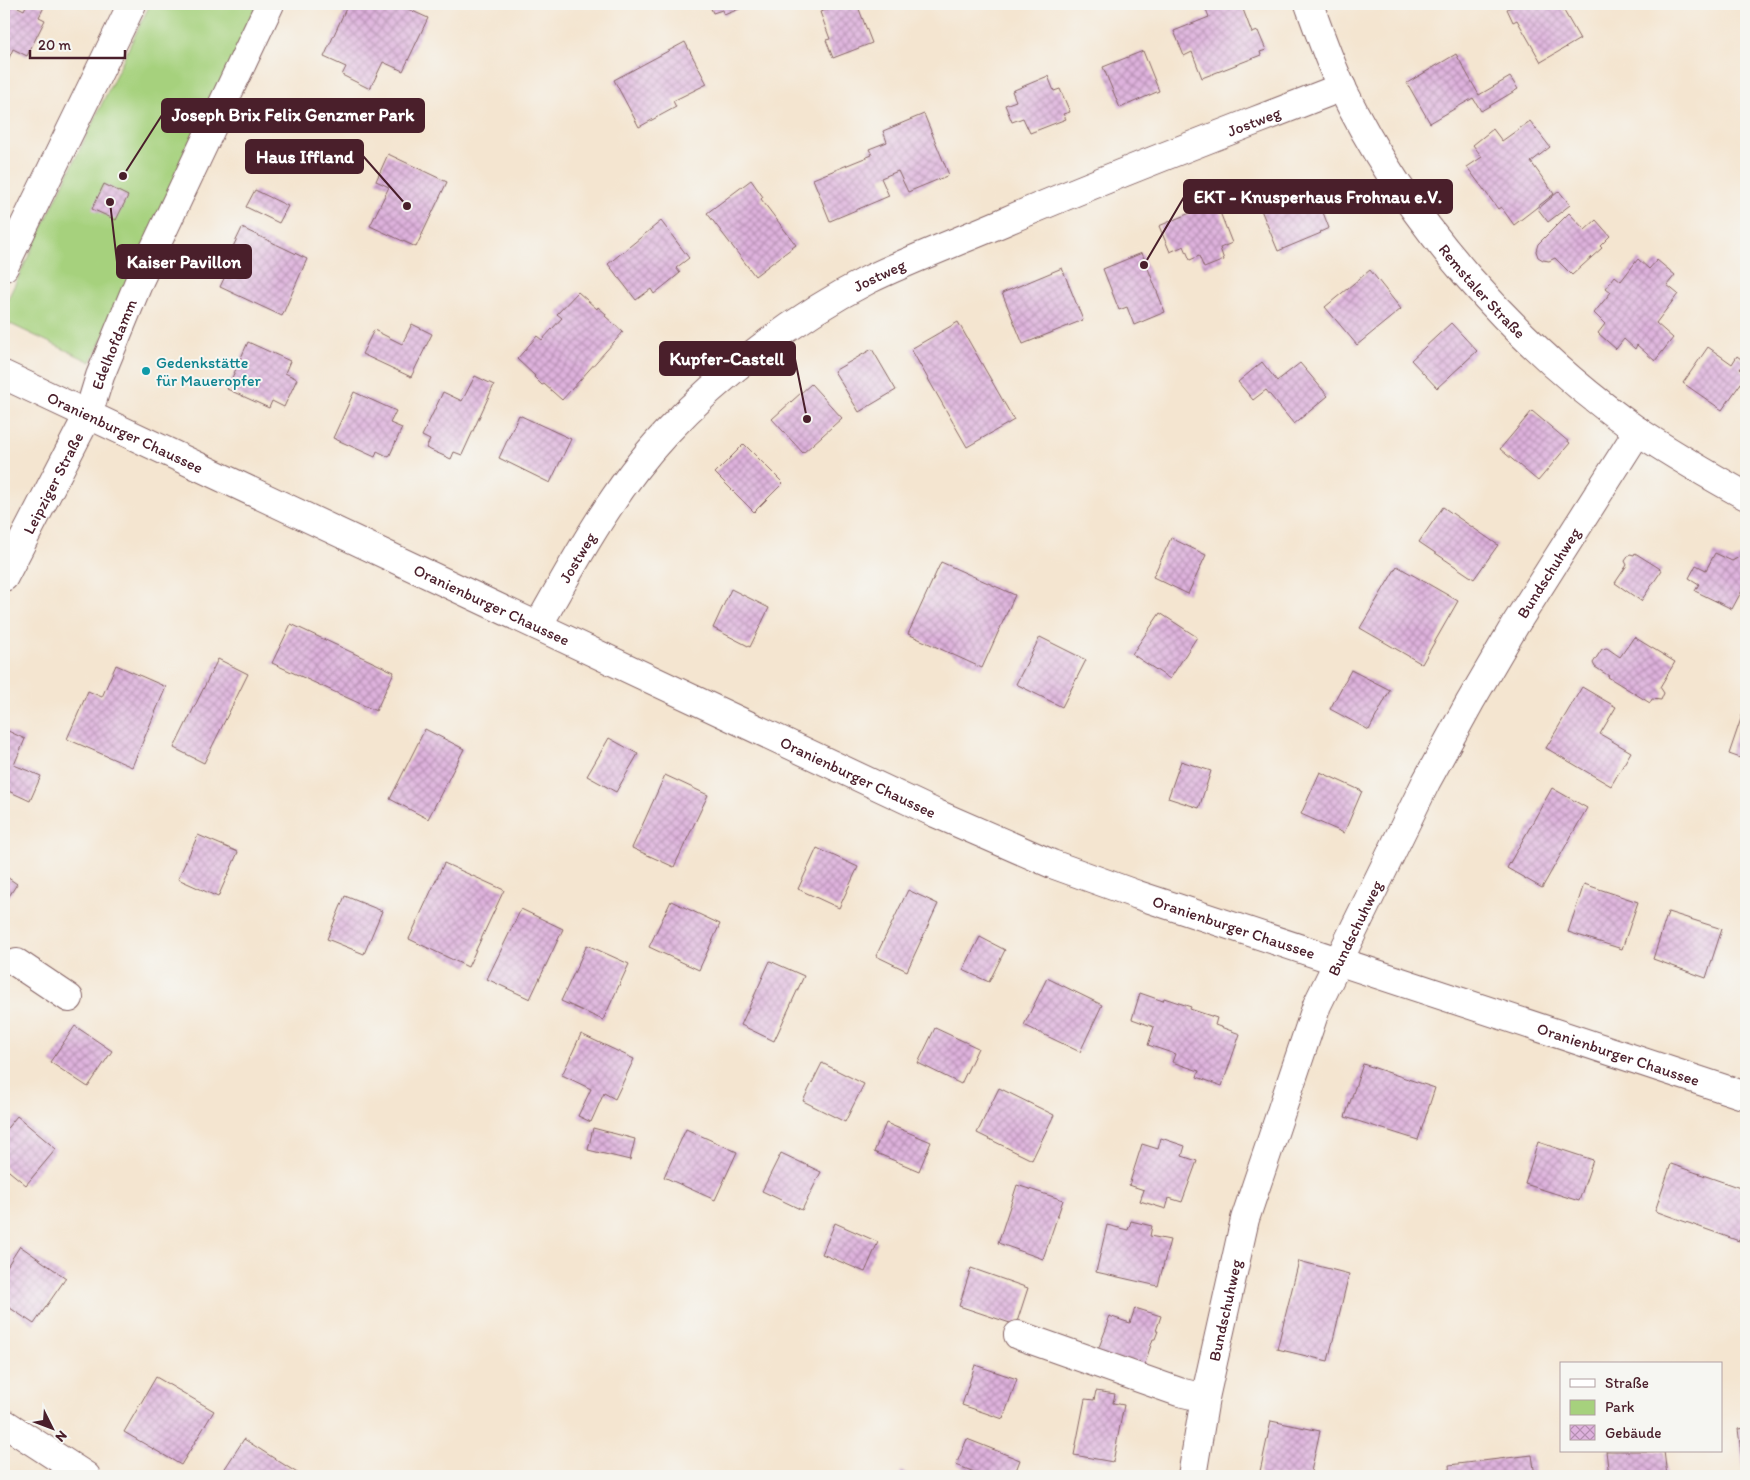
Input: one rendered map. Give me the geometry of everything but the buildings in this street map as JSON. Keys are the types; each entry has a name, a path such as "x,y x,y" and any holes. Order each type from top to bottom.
{"street":[{"path":"4,267 132,4"},
{"name":"Edelhofdamm","path":"88,415 100,376 140,279 270,4"},
{"name":"Remstaler Straße","path":"1309,4 1342,87 1389,169 1408,199 1444,248 1506,318 1571,378 1638,431 1693,467 1746,496"},
{"name":"Jostweg","path":"538,626 609,506 665,434 702,398 745,361 803,318 838,296 887,271 1039,206 1342,87"},
{"name":"Oranienburger Chaussee","path":"4,375 1026,854 1110,885 1746,1096"},
{"name":"Leipziger Straße","path":"4,576 88,415"},
{"name":"Bundschuhweg","path":"1192,1476 1205,1398 1245,1219 1317,1005 1426,782 1470,702 1515,625 1638,431"},
{"path":"17,963 69,998"},
{"path":"1018,1335 1179,1392 1205,1398"},
{"path":"4,1423 86,1476"}],"green space":[{"path":"150,4 260,4 91,362 4,321 4,307"}],"place":[{"name":"Joseph Brix Felix Genzmer Park","path":"123,176"},
{"name":"Kaiser Pavillon","path":"110,202"},
{"name":"Haus Iffland","path":"407,206"},
{"name":"EKT - Knusperhaus Frohnau e.V.","path":"1144,265"},
{"name":"Gedenkstätte für Maueropfer","path":"146,371"},
{"name":"Kupfer-Castell","path":"807,419"}]}
